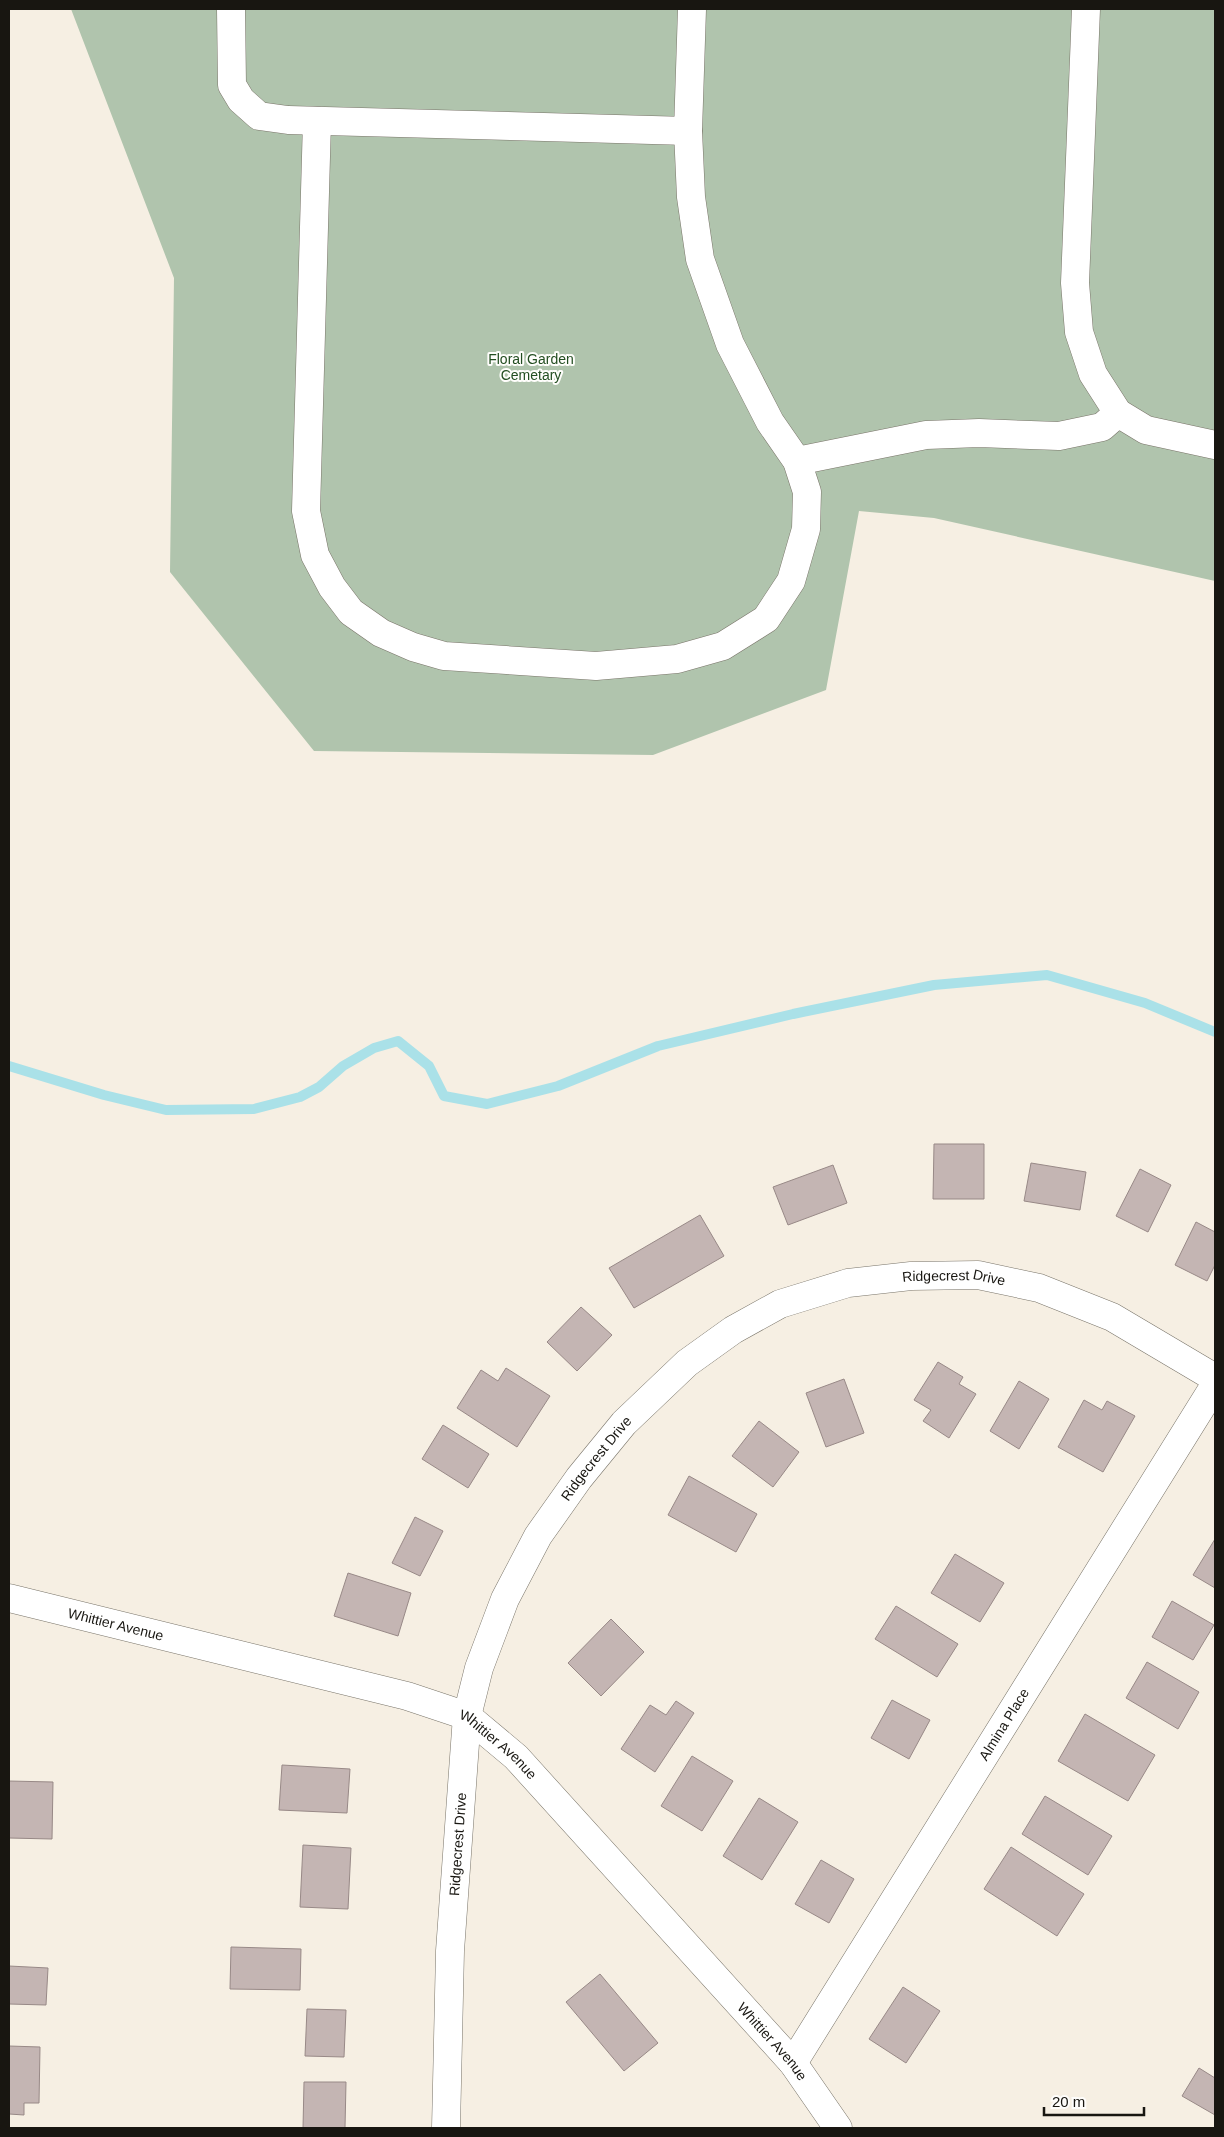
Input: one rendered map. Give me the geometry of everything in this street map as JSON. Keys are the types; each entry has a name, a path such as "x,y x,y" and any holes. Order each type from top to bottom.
{"street":[{"path":"232,9 232,85 241,100 259,116 316,121 688,131"},
{"path":"316,121 306,511 315,555 332,587 352,612 381,634 413,647 444,656 596,666 677,658 723,646 766,619 791,581 806,529 807,492 797,461 770,422 730,344 700,259 691,197 688,131 692,9"},
{"path":"1086,9 1075,283 1079,332 1093,374 1118,413 1146,430 1215,444"},
{"path":"797,461 926,435 979,433 1059,436 1102,427 1118,413"},
{"name":"Ridgecrest Drive","path":"446,2128 450,1951 467,1716 479,1668 505,1599 538,1536 579,1478 624,1423 688,1363 733,1330 780,1304 848,1283 911,1276 978,1275 1039,1288 1112,1317 1215,1378"},
{"name":"Almina Place","path":"793,2063 1215,1385"},
{"name":"Whittier Avenue","path":"9,1598 407,1696 467,1716 516,1757 793,2063 838,2128"}],"green space":[{"name":"Floral Garden Cemetary","path":"71,9 1215,9 1215,581 934,518 859,511 826,690 653,755 314,751 170,572 174,278"}],"building":[{"path":"934,1144 984,1144 984,1199 933,1199"},
{"path":"1031,1163 1086,1172 1080,1210 1024,1201"},
{"path":"833,1165 847,1203 788,1225 773,1187"},
{"path":"1140,1169 1171,1185 1148,1232 1116,1216"},
{"path":"700,1215 724,1256 634,1308 609,1268"},
{"path":"1196,1222 1215,1232 1215,1265 1207,1281 1175,1265"},
{"path":"581,1307 612,1335 577,1371 547,1342"},
{"path":"938,1362 963,1377 959,1384 976,1394 949,1438 923,1421 931,1410 914,1400"},
{"path":"506,1368 550,1396 517,1447 457,1408 481,1370 498,1381"},
{"path":"844,1379 864,1433 826,1447 806,1393"},
{"path":"1019,1381 1049,1399 1019,1449 990,1431"},
{"path":"1084,1400 1102,1410 1107,1401 1135,1416 1103,1472 1058,1447"},
{"path":"759,1421 799,1452 773,1487 732,1456"},
{"path":"443,1425 489,1454 468,1488 422,1459"},
{"path":"689,1476 757,1514 736,1552 668,1515"},
{"path":"415,1517 443,1531 420,1576 392,1563"},
{"path":"1215,1539 1215,1588 1193,1575"},
{"path":"955,1554 1004,1583 980,1622 931,1593"},
{"path":"348,1573 411,1593 398,1636 334,1616"},
{"path":"1172,1601 1214,1625 1193,1660 1152,1637"},
{"path":"896,1606 958,1644 937,1677 875,1639"},
{"path":"611,1619 644,1652 601,1696 568,1663"},
{"path":"1147,1662 1199,1692 1178,1729 1126,1698"},
{"path":"892,1700 930,1720 909,1759 871,1738"},
{"path":"676,1701 694,1713 655,1772 621,1749 650,1705 666,1715"},
{"path":"1085,1714 1155,1755 1128,1801 1058,1761"},
{"path":"692,1756 733,1781 702,1831 661,1806"},
{"path":"282,1765 350,1769 347,1813 279,1810"},
{"path":"9,1781 53,1782 52,1839 9,1838"},
{"path":"1045,1796 1112,1836 1088,1875 1022,1834"},
{"path":"759,1798 798,1822 762,1880 723,1856"},
{"path":"303,1845 351,1848 348,1909 300,1907"},
{"path":"1011,1847 1084,1894 1057,1936 984,1889"},
{"path":"821,1860 854,1879 829,1923 795,1904"},
{"path":"231,1947 301,1949 300,1990 230,1989"},
{"path":"9,1966 48,1968 46,2005 9,2004"},
{"path":"600,1974 658,2043 624,2071 566,2002"},
{"path":"903,1987 940,2011 906,2063 869,2039"},
{"path":"307,2009 346,2010 344,2057 305,2056"},
{"path":"9,2046 40,2047 39,2103 24,2103 24,2115 9,2114"},
{"path":"1199,2068 1215,2078 1215,2115 1182,2096"},
{"path":"304,2082 346,2082 345,2128 303,2128"}],"waterway":[{"path":"9,1066 104,1095 166,1110 254,1109 300,1097 319,1087 343,1066 374,1048 398,1041 429,1066 444,1096 487,1104 558,1086 658,1046 793,1014 934,985 1047,975 1145,1003 1215,1032"}]}
